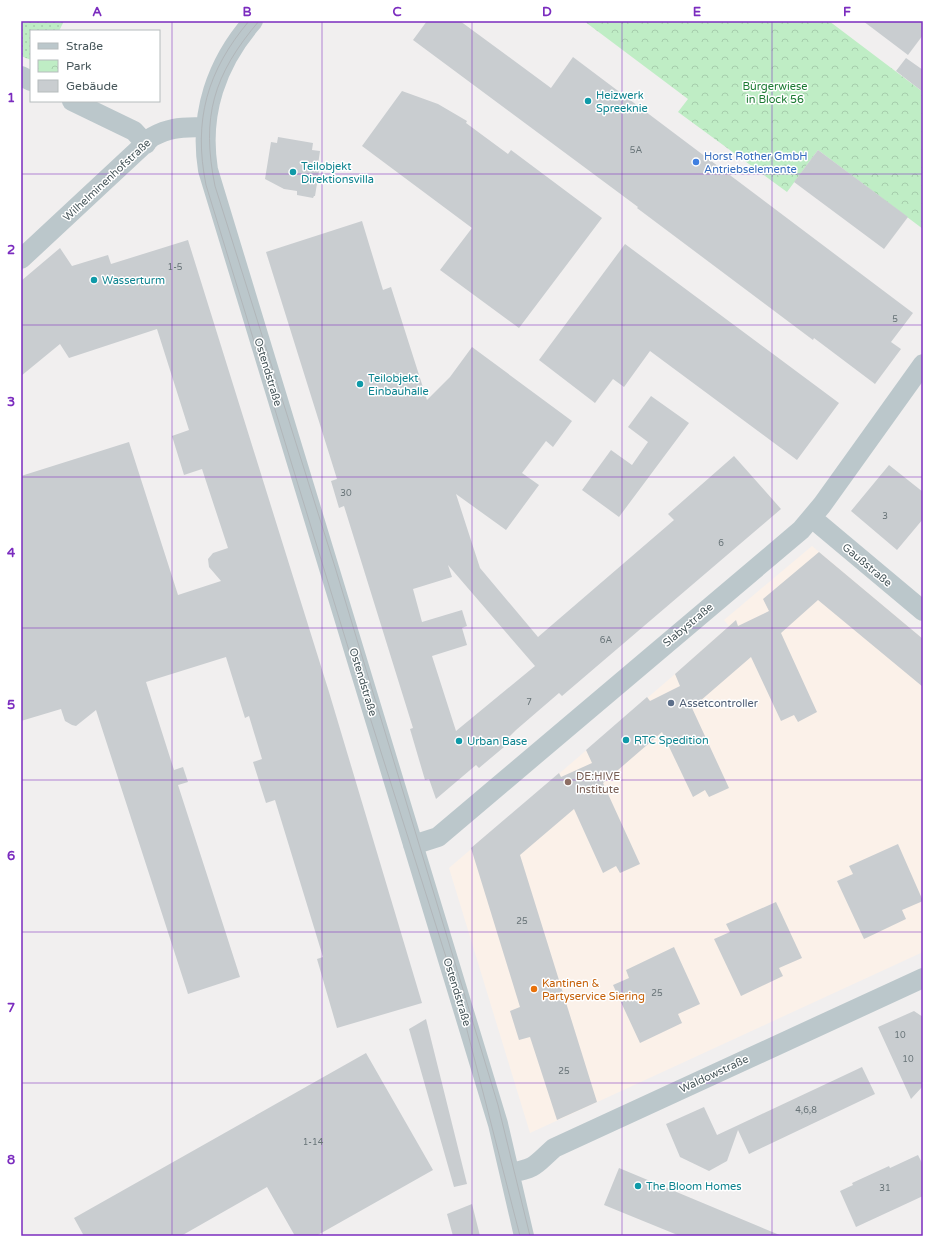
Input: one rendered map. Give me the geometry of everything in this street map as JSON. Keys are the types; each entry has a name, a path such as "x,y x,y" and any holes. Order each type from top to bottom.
{"street":[{"path":"206,127 209,104 218,76 226,59 253,21"},
{"path":"21,76 30,80"},
{"path":"74,102 134,131 146,144"},
{"name":"Wilhelminenhofstraße","path":"21,258 146,144 166,130 206,127"},
{"name":"Ostendstraße","path":"206,127 205,151 208,170 218,209 498,1124 524,1236"},
{"name":"Slabystraße","path":"413,845 438,836 812,518 923,364"},
{"name":"Gaußstraße","path":"812,518 923,611"},
{"name":"Waldowstraße","path":"510,1173 533,1168 539,1164 554,1148 923,978"}],"shaded area":[{"path":"812,546 923,639 923,952 530,1133 449,868 681,669 729,626 724,620"}],"green space":[{"path":"21,21 64,21 60,30 30,30 30,60 21,56"},
{"name":"Bürgerwiese in Block 56","path":"584,21 829,21 923,92 923,229 818,150 787,192 678,112 688,99"}],"building":[{"path":"427,21 460,21 551,88 573,57 913,313 891,342 901,349 875,384 814,338 813,340 637,208 638,207 413,40"},
{"path":"863,21 923,21 923,35 908,55"},
{"path":"906,58 923,70 923,92 896,71"},
{"path":"402,91 438,104 467,121 466,123 508,154 511,150 602,218 519,328 440,270 472,228 362,146"},
{"name":"Teilobjekt Direktionsvilla","path":"278,137 313,143 312,150 320,151 318,165 320,165 315,196 313,198 297,195 297,191 284,189 265,179 271,142 277,143"},
{"path":"818,150 908,217 884,249 794,182"},
{"path":"362,221 383,290 391,287 427,400 450,377 472,347 572,421 553,447 546,441 522,473 539,485 506,530 456,494 480,568 538,637 674,520 668,514 734,456 781,509 562,696 559,693 516,730 502,744 504,747 479,768 476,765 436,799 429,779 425,780 410,729 413,728 344,506 339,508 331,481 337,479 266,252","holes":["448,565 535,666 456,731 432,656 467,645 462,628 467,626 462,610 422,622 413,589 452,577"]},
{"path":"188,240 329,692 422,1003 337,1028 317,959 323,957 275,800 266,803 253,762 262,759 249,716 245,718 226,657 146,682 174,770 183,767 188,782 178,785 240,977 188,994 96,710 76,726 65,721 61,709 21,721 21,476 129,442 178,595 221,581 209,567 208,559 213,553 228,548 202,469 184,475 172,436 189,430 157,329 69,358 60,344 21,376 21,281 60,248 72,266 108,255 111,264"},
{"path":"625,244 839,403 797,460 650,351 624,387 613,379 595,403 539,360"},
{"path":"651,396 689,423 619,517 582,490 611,450 632,465 648,442 628,427"},
{"path":"889,465 923,492 923,519 897,550 851,511"},
{"path":"819,552 923,639 923,687 818,600 781,633 817,712 798,722 794,715 781,721 751,657 692,708 729,788 709,797 705,790 693,797 662,732 603,783 640,864 620,873 616,866 603,873 574,809 520,855 597,1102 557,1120 530,1037 519,1040 510,1011 520,1007 471,848 559,773 561,777 592,763 586,750 647,697 650,701 680,686 675,674 736,620 738,626 769,611 763,599"},
{"path":"898,844 923,901 902,910 906,919 864,939 837,881 853,874 849,866"},
{"path":"776,902 802,958 779,968 783,976 741,996 714,939 730,932 726,924"},
{"path":"674,947 700,1004 678,1014 682,1023 640,1043 613,985 629,978 626,970"},
{"path":"914,1011 923,1017 923,1086 911,1099 878,1027"},
{"path":"426,1019 467,1184 454,1187 409,1029"},
{"path":"366,1053 433,1170 316,1236 295,1236 267,1187 181,1236 84,1236 74,1218"},
{"path":"862,1067 875,1094 749,1154 738,1130 727,1161 709,1171 680,1157 666,1124 704,1107 717,1135"},
{"path":"918,1155 923,1165 923,1196 856,1227 840,1191 853,1185 852,1183"},
{"name":"The Bloom Homes","path":"619,1168 782,1236 680,1236 604,1205"},
{"path":"472,1204 480,1236 453,1236 447,1214"}],"tram line":[{"path":"249,21 223,59 207,97 201,139 202,161 206,185 355,670 458,995 520,1236"},
{"path":"259,21 243,41 231,60 221,79 214,98 210,139 211,161 215,186 335,567 498,1105 530,1236"}],"place":[{"name":"Heizwerk Spreeknie","path":"588,101"},
{"name":"Horst Rother GmbH Antriebselemente","path":"696,162"},
{"name":"Teilobjekt Direktionsvilla","path":"293,172"},
{"name":"Wasserturm","path":"94,280"},
{"name":"Teilobjekt Einbauhalle","path":"360,384"},
{"name":"Assetcontroller","path":"671,703"},
{"name":"RTC Spedition","path":"626,740"},
{"name":"Urban Base","path":"459,741"},
{"name":"DE:HIVE Institute","path":"568,782"},
{"name":"Kantinen & Partyservice Siering","path":"534,989"},
{"name":"The Bloom Homes","path":"638,1186"}]}
